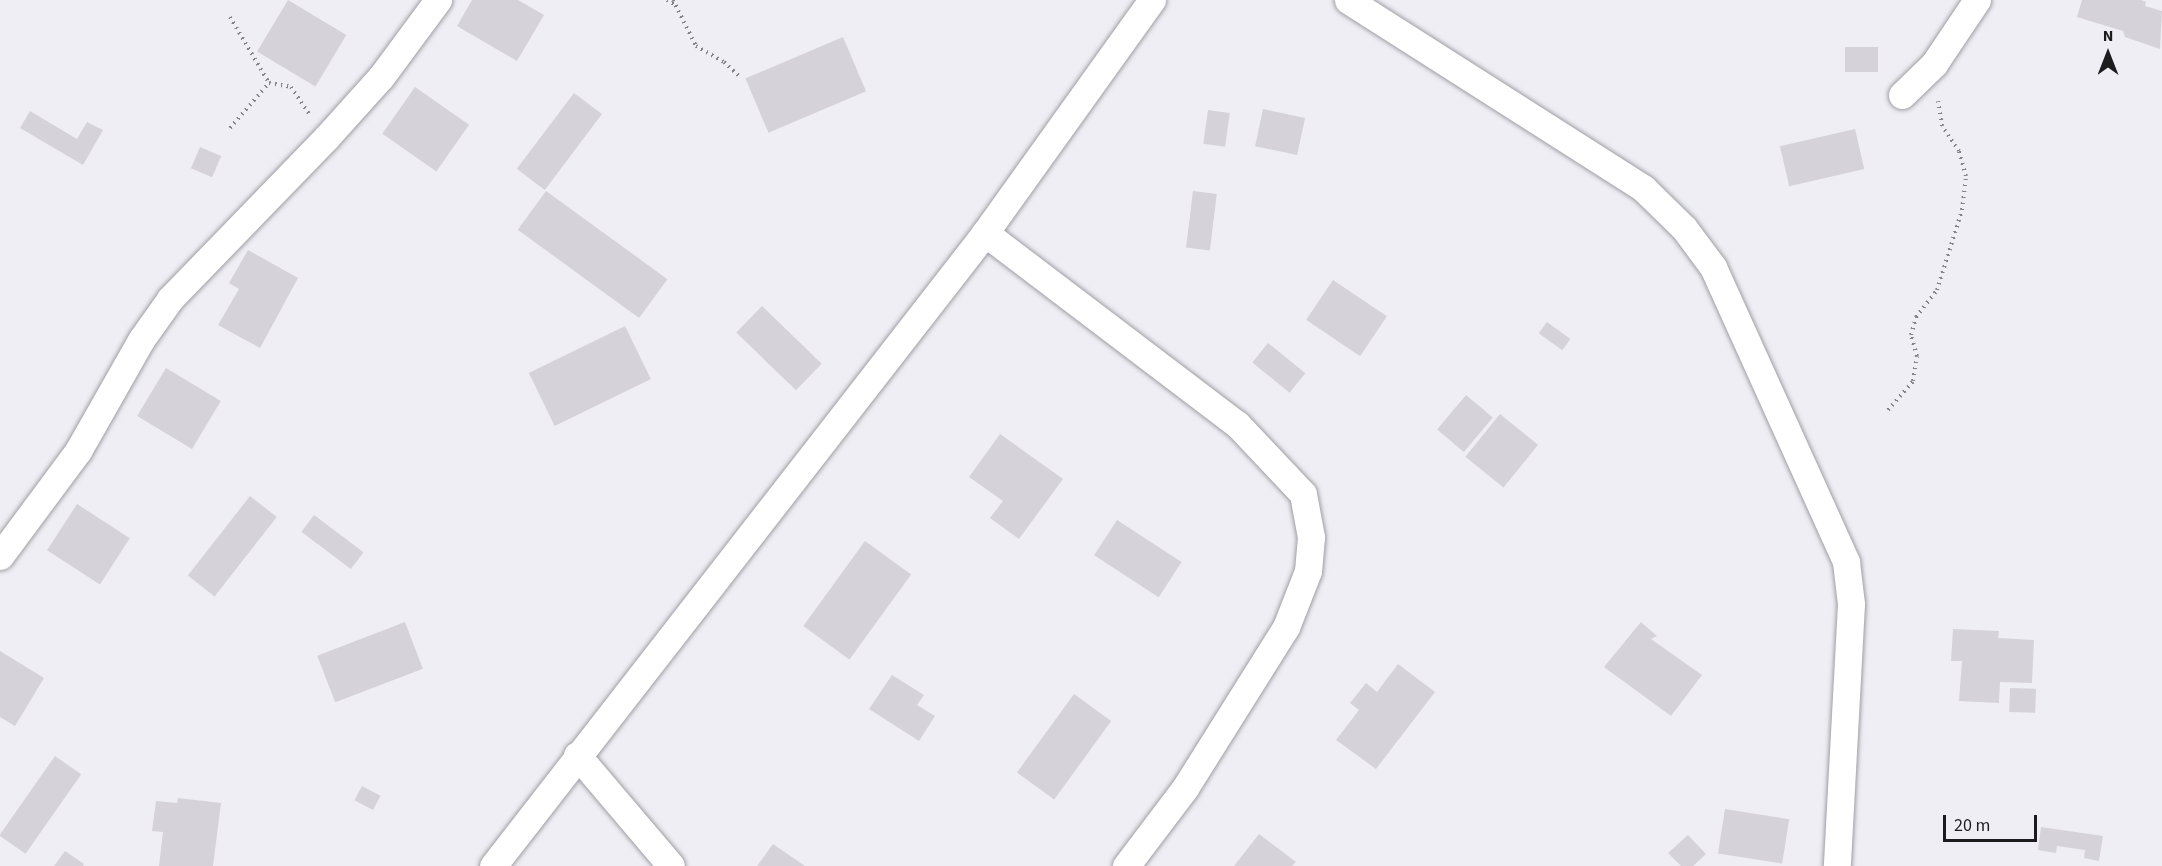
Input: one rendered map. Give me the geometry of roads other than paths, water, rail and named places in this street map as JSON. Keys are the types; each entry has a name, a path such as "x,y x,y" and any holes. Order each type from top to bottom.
{"street":[{"path":"0,556 78,450 141,340 170,299 326,138 381,77 438,0"},
{"path":"493,866 577,755 767,517 985,233 1152,0"},
{"path":"1348,0 1643,188 1684,228 1713,267 1846,562 1851,604 1837,866"},
{"path":"1902,95 1934,64 1977,0"},
{"path":"985,233 1237,424 1303,494 1311,537 1308,571 1286,627 1185,788 1126,866"},
{"path":"577,755 671,866"}]}
